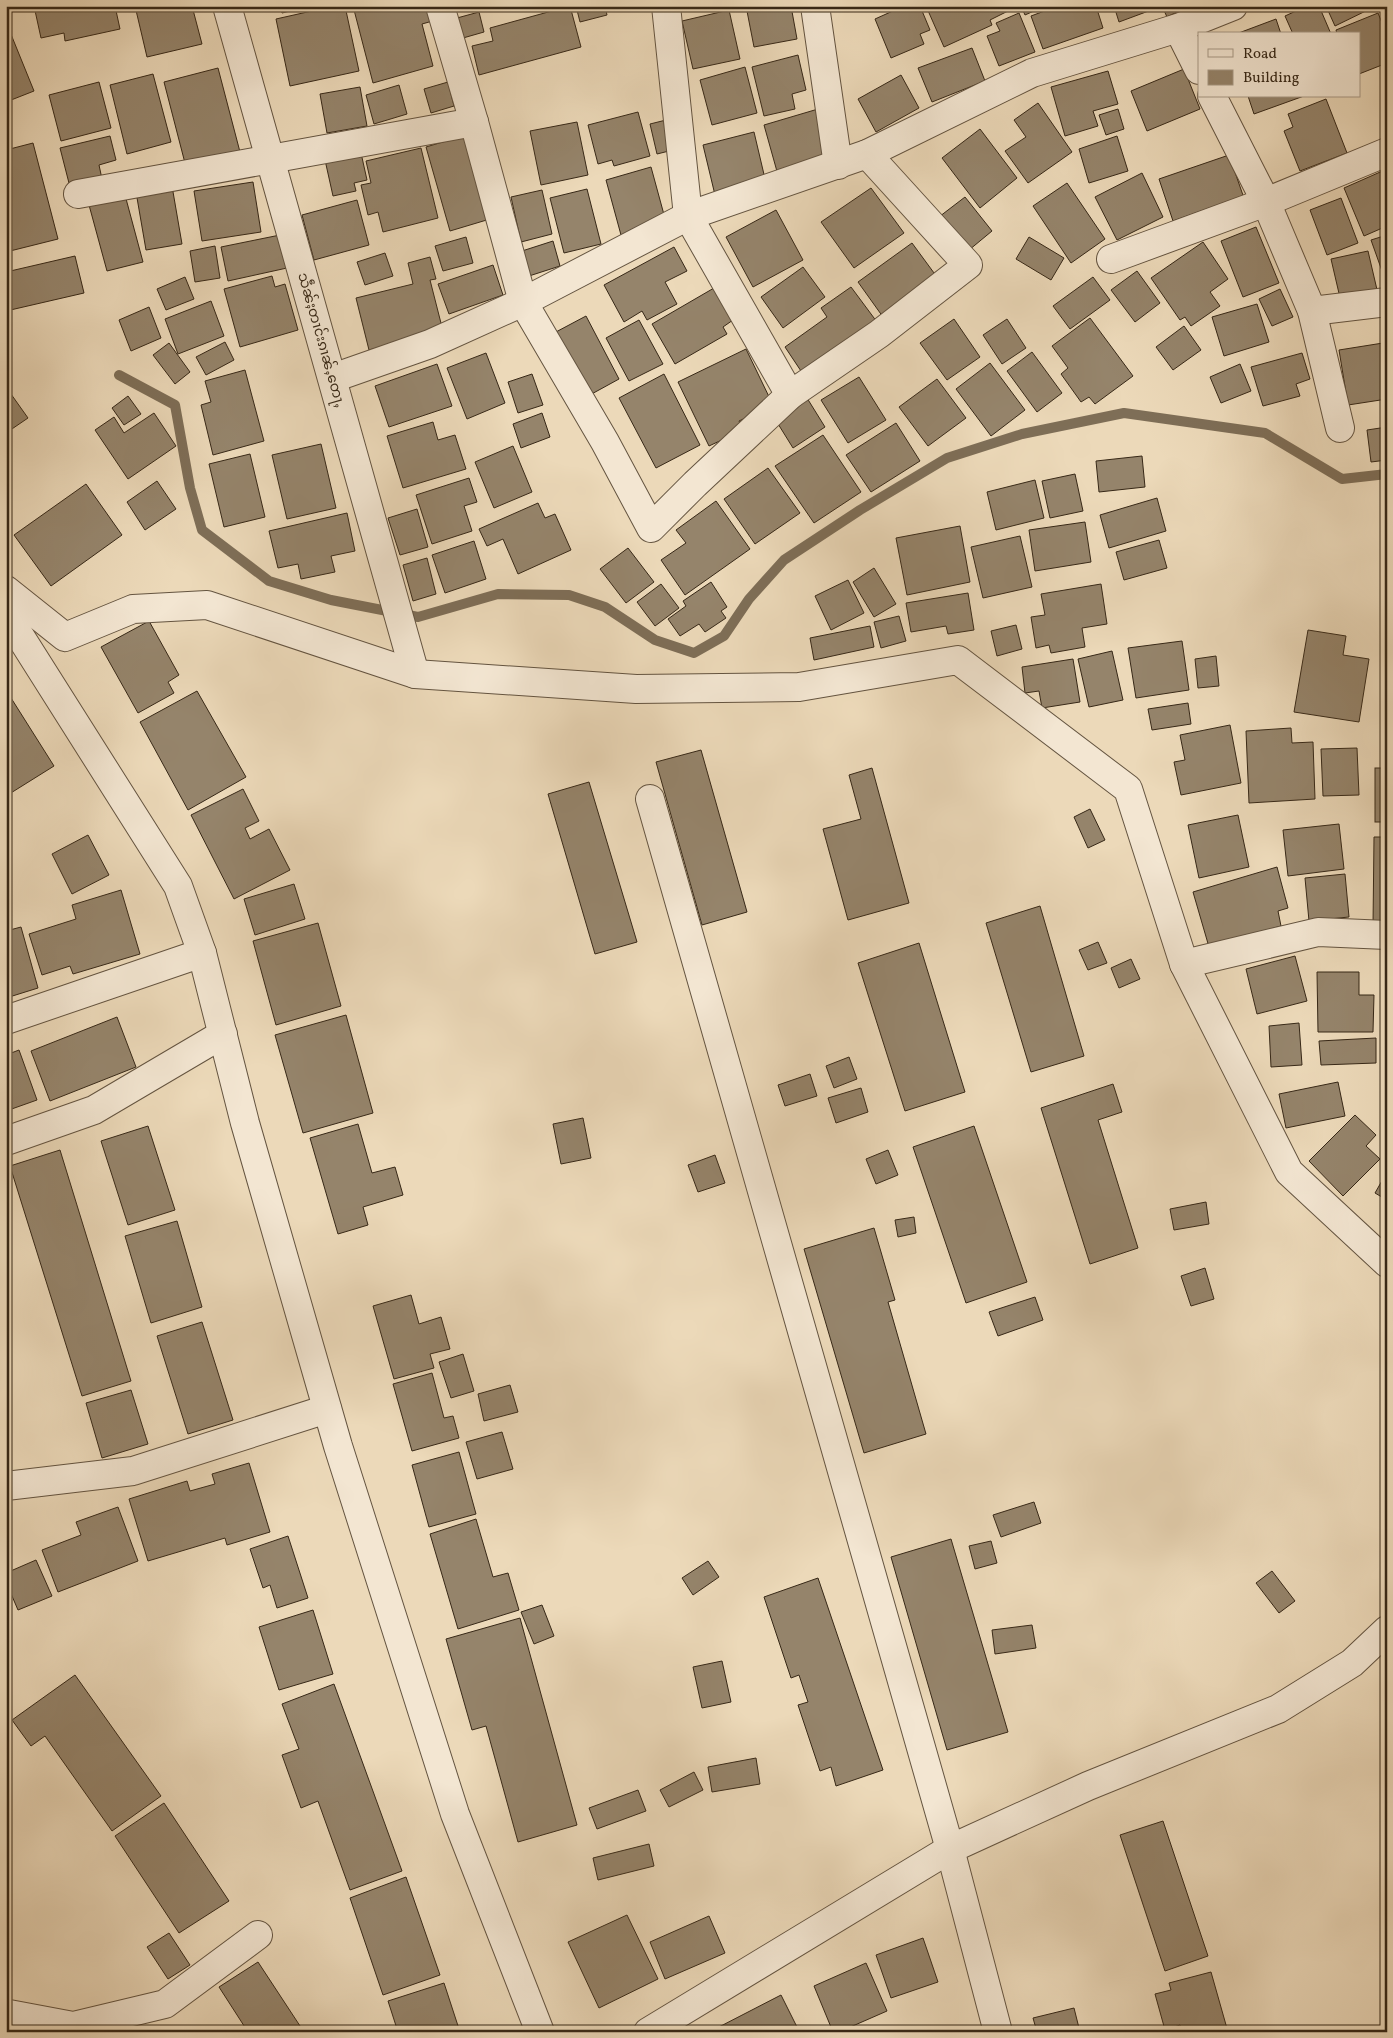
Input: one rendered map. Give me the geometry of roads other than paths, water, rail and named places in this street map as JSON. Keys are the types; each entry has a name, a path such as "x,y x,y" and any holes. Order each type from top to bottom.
{"street":[{"name":"သဵၼ်ႈတၢင်းၵၢၼ်ႇတေႃႇ","path":"227,6 415,674"},
{"path":"440,6 523,302 605,442 651,528 790,395 879,334 968,265 866,154"},
{"path":"666,6 688,216 790,395"},
{"path":"815,6 838,165"},
{"path":"333,378 430,344 523,302 688,216 866,154 1032,73 1178,28 1233,6"},
{"path":"1178,28 1198,68"},
{"path":"1213,98 1266,202 1312,311 1340,428"},
{"path":"78,194 474,122"},
{"path":"1111,259 1266,202 1387,152"},
{"path":"1312,311 1387,302"},
{"path":"6,590 64,636 133,609 207,605 415,674 636,689 799,687 958,660 1128,789 1184,964 1289,1172 1387,1262"},
{"path":"6,614 178,886 202,952 245,1123 327,1409 455,1814 540,2032"},
{"path":"650,799 950,1849 998,2032"},
{"path":"1184,964 1318,932 1387,935"},
{"path":"6,1020 202,952"},
{"path":"6,1141 94,1110 223,1034"},
{"path":"6,1486 132,1471 327,1409"},
{"path":"648,2032 950,1849 1088,1786 1278,1709 1352,1663 1387,1630"},
{"path":"6,2016 9,2014 73,2026 165,2004 258,1935"}],"waterway":[{"path":"119,375 175,405 190,488 202,530 269,581 331,600 418,617 498,594 569,595 605,607 655,640 694,653 724,636 749,599 784,560 860,510 947,458 1022,434 1124,413 1265,433 1342,479 1387,474"}]}
